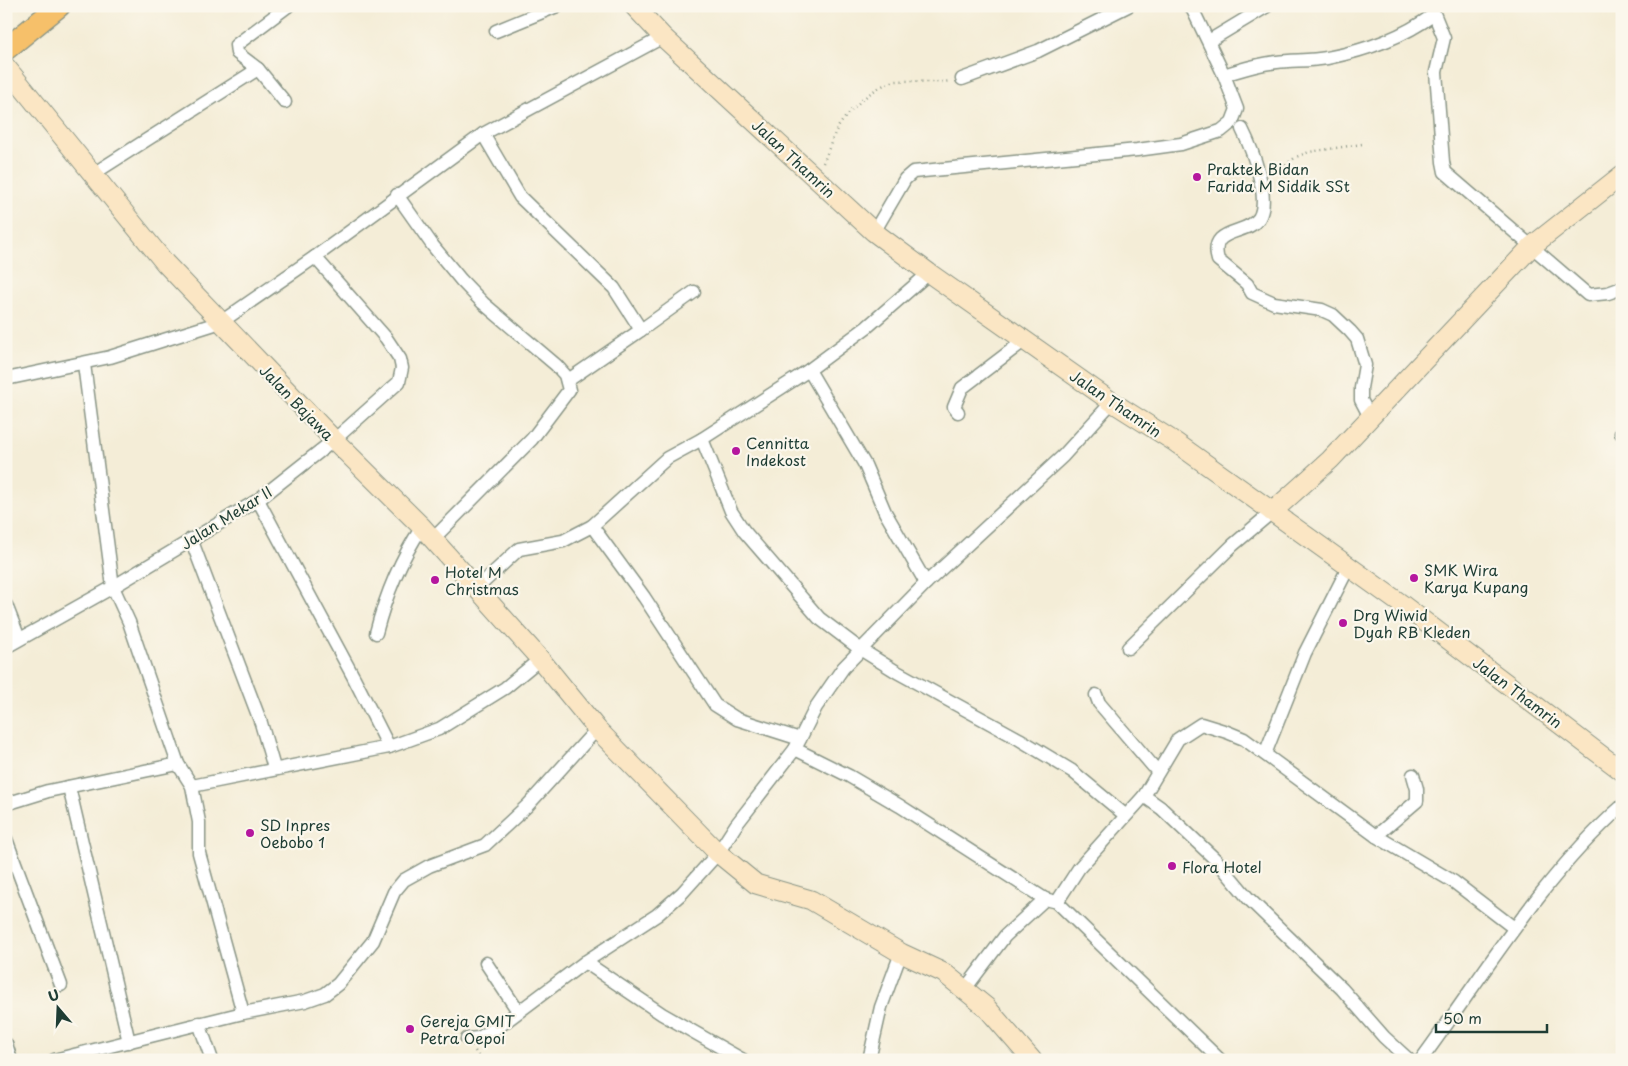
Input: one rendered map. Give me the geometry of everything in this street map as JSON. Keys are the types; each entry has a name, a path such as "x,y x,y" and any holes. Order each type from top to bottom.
{"main road":[{"path":"6,49 59,6"}],"street":[{"path":"285,102 258,69 237,53 236,45 288,6"},
{"path":"496,31 557,6"},
{"name":"Jalan Thamrin","path":"634,6 663,37 874,232 1112,402 1175,442 1348,568 1404,606 1622,771"},
{"path":"962,79 1038,51 1128,6"},
{"path":"874,232 905,179 913,172 1137,150 1180,144 1221,131 1232,122 1237,109 1209,41 1191,6"},
{"path":"1209,41 1267,6"},
{"path":"1224,75 1262,64 1325,58 1354,52 1420,24 1432,10 1444,38 1436,72 1444,170 1588,294 1608,293 1622,288"},
{"path":"6,378 84,364 162,342 221,322 315,257 397,195 483,134 663,37"},
{"name":"Jalan Bajawa","path":"6,67 165,263 334,440 428,533 540,659 597,729 718,853 756,884 811,900 901,953 944,973 986,1007 1032,1060"},
{"path":"92,174 258,69"},
{"path":"1242,129 1262,182 1262,208 1259,218 1252,225 1222,237 1217,248 1218,260 1247,284 1252,293 1274,303 1322,310 1333,315 1350,330 1357,339 1365,365 1361,388 1362,400 1370,417"},
{"path":"483,134 520,197 614,288 641,330"},
{"path":"1128,648 1233,546 1330,460 1532,246 1622,175"},
{"path":"376,632 383,606 398,566 428,533 532,439 568,390 567,381 556,365 474,294 433,246 397,195"},
{"name":"Jalan Mekar II","path":"6,647 113,587 258,500 334,440 399,382 402,368 400,359 386,338 315,257"},
{"path":"476,589 519,549 563,541 592,526 667,458 702,439 809,370 867,327 929,273"},
{"path":"567,381 694,292"},
{"path":"958,412 954,407 955,401 962,388 1025,340"},
{"path":"84,364 113,587 129,622 178,764 192,786 199,822 199,854 243,1012"},
{"path":"809,370 866,465 885,512 926,583"},
{"path":"467,1039 479,1038 585,962 657,915 682,893 718,853 736,825 797,744 816,707 843,668 926,583 1063,456 1112,402"},
{"path":"702,439 731,511 744,532 819,618 860,649 1072,771 1126,815"},
{"path":"258,500 389,747"},
{"path":"592,526 644,597 715,705 737,719 797,744 1051,900 1220,1060"},
{"path":"191,539 261,723 274,768"},
{"path":"1265,754 1305,653 1348,568"},
{"path":"6,605 18,636"},
{"path":"192,786 274,768 308,764 389,747 439,729 505,688 540,659"},
{"path":"1096,695 1100,703 1157,771"},
{"path":"965,989 1005,936 1051,900 1144,796 1157,771 1178,739 1201,724 1227,732 1265,754 1300,782 1376,836 1454,882 1514,928"},
{"path":"54,1060 73,1057 243,1012 305,1001 325,994 338,984 373,941 394,892 404,880 429,866 484,845 528,805 597,729"},
{"path":"6,804 69,787 178,764"},
{"path":"1376,836 1416,801 1417,789 1413,775"},
{"path":"69,787 129,1042"},
{"path":"1144,796 1161,808 1217,861 1248,898 1342,989 1384,1037 1409,1060"},
{"path":"1421,1060 1514,928 1569,857 1622,806"},
{"path":"6,839 61,985"},
{"path":"869,1060 881,1007 901,953"},
{"path":"585,962 662,1014 743,1060"},
{"path":"486,963 518,1011"},
{"path":"199,1023 212,1060"},
{"path":"6,1044 11,1060"}],"path":[{"path":"813,176 819,172 836,130 861,101 881,86 897,82 930,84 962,79"},
{"path":"1262,182 1296,156 1309,152 1362,144"}],"place":[{"name":"Praktek Bidan Farida M Siddik SSt","path":"1197,177"},
{"name":"Cennitta Indekost","path":"736,451"},
{"name":"SMK Wira Karya Kupang","path":"1414,578"},
{"name":"Hotel M Christmas","path":"435,580"},
{"name":"Drg Wiwid Dyah RB Kleden","path":"1343,623"},
{"name":"SD Inpres Oebobo 1","path":"250,833"},
{"name":"Flora Hotel","path":"1172,866"},
{"name":"Gereja GMIT Petra Oepoi","path":"410,1029"}]}
